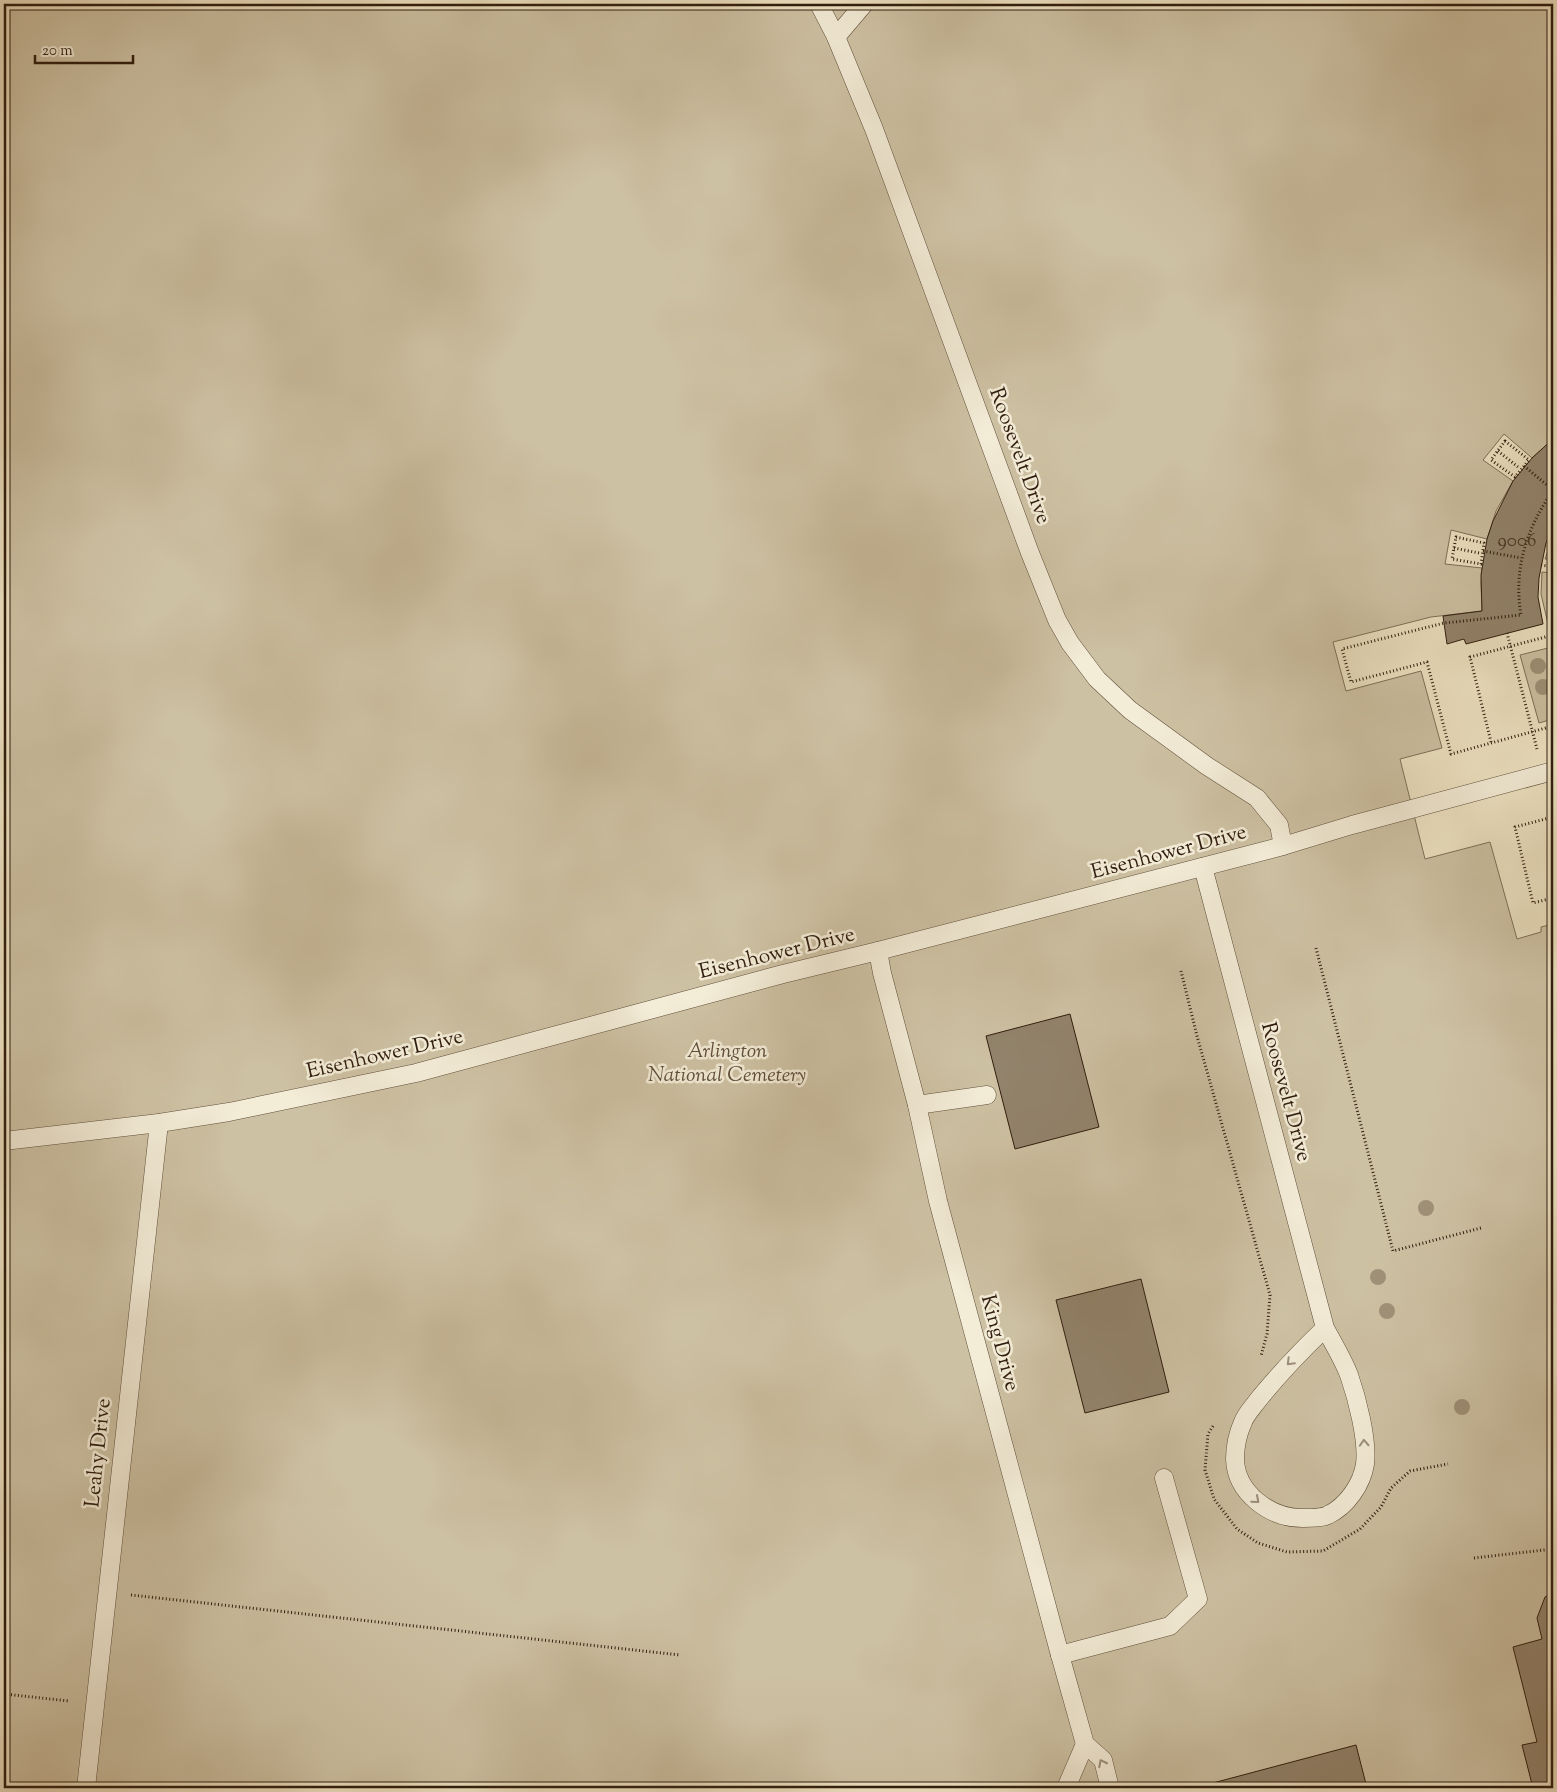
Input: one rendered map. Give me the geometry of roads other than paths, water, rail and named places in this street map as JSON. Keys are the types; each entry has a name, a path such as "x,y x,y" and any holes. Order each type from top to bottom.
{"lane":[{"name":"Roosevelt Drive","path":"819,4 836,36 874,129 1046,594 1070,643 1097,679 1130,710 1208,766 1257,798 1279,825 1284,846"},
{"path":"836,36 864,4"},
{"name":"Eisenhower Drive","path":"4,1142 159,1123 248,1108 416,1073 783,974 1284,846 1352,824 1553,771"},
{"name":"Roosevelt Drive","path":"1203,867 1325,1328 1349,1374 1365,1438 1365,1464 1356,1489 1338,1509 1327,1516 1292,1518 1267,1510 1251,1496 1238,1475 1235,1460 1236,1446 1244,1419 1280,1374 1325,1328"},
{"name":"King Drive","path":"878,951 917,1105 938,1201 1085,1744"},
{"path":"917,1105 987,1095"},
{"name":"Leahy Drive","path":"86,1788 159,1123"},
{"path":"1060,1655 1170,1626 1198,1600 1164,1478"},
{"path":"1066,1788 1085,1744 1103,1760 1110,1788"}],"park label":[{"name":"Arlington National Cemetery","path":"727,1064"}]}
